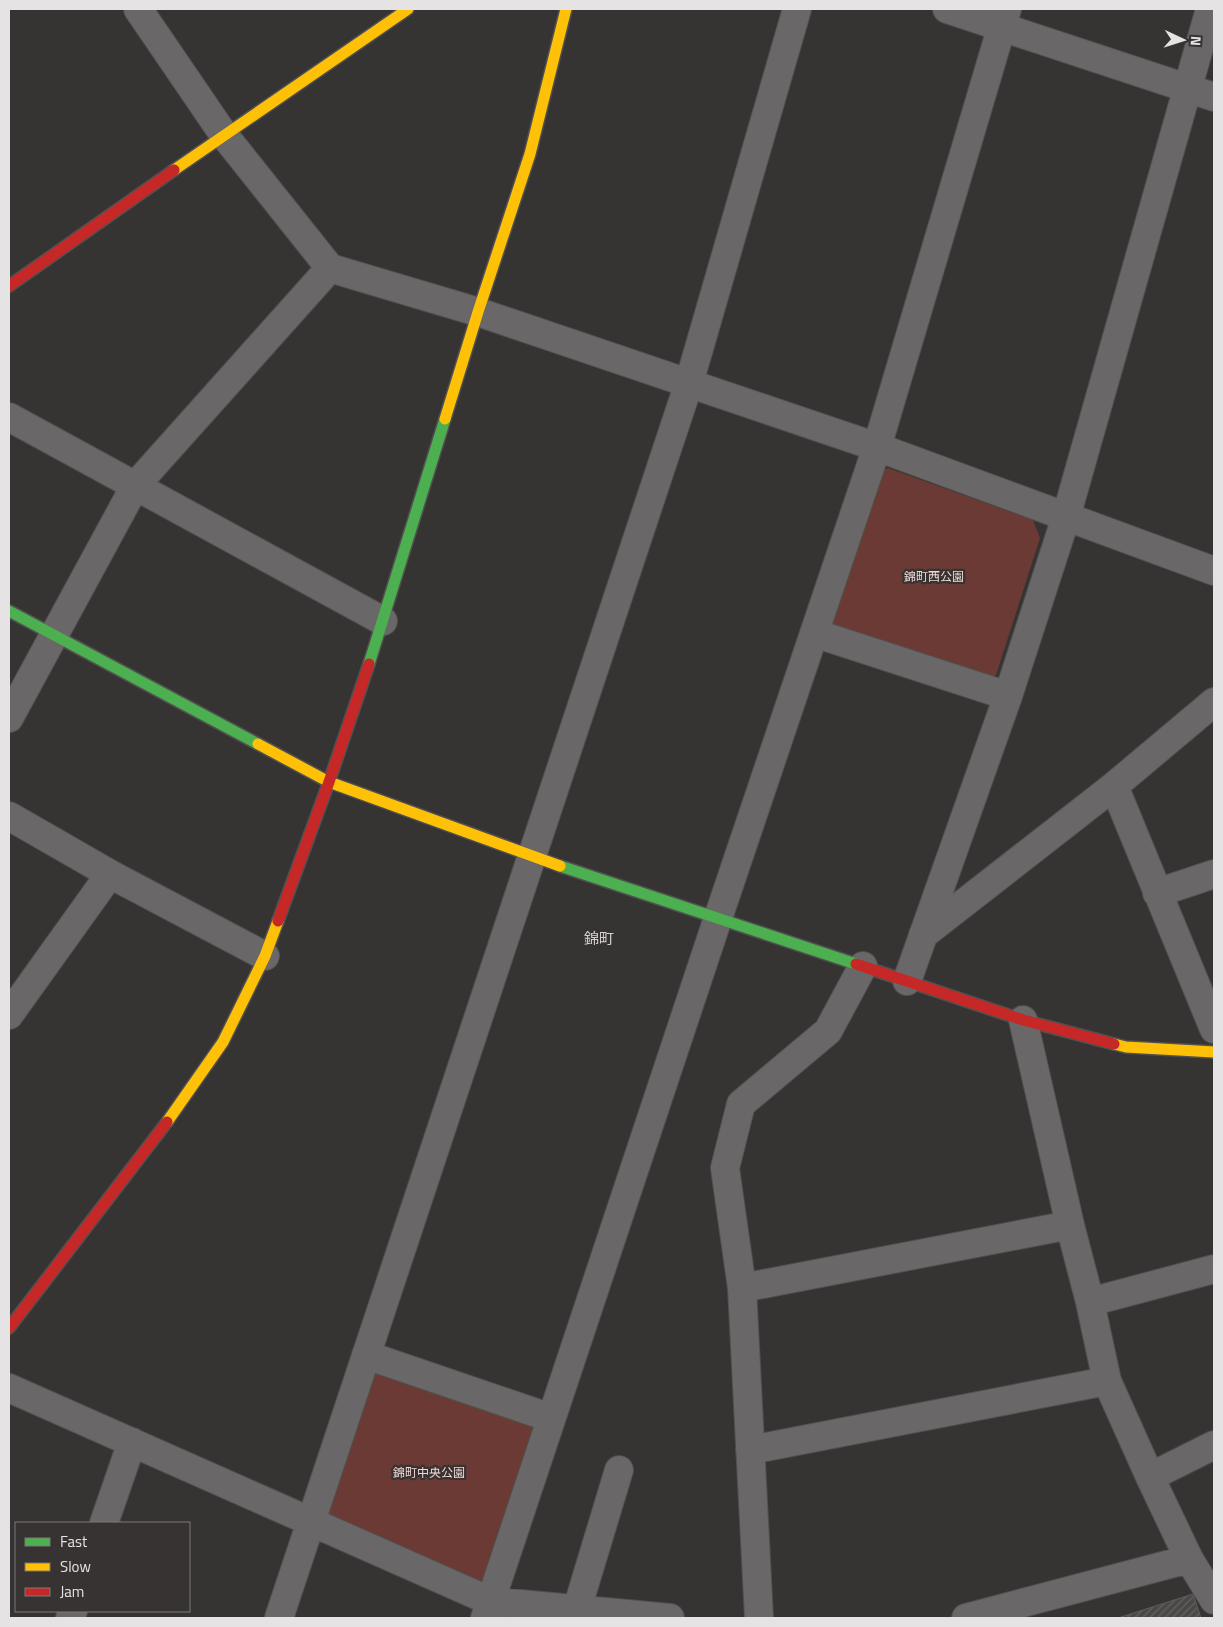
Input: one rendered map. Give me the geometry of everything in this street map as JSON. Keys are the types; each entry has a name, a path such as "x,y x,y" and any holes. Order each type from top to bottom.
{"street":[{"path":"139,9 224,135 330,268 478,312 877,447 1214,571"},
{"path":"9,286 408,9"},
{"path":"9,1328 164,1127 223,1042 265,956 329,782 383,621 478,312 530,154 566,9"},
{"path":"279,1618 688,383 797,9"},
{"path":"947,9 1004,18 1214,97"},
{"path":"907,981 1008,696 1066,517 1210,9"},
{"path":"487,1610 877,447 1004,18"},
{"path":"9,718 135,486 330,268"},
{"path":"9,417 383,621"},
{"path":"9,611 329,782 532,856 1023,1020 1126,1046 1214,1052"},
{"path":"814,633 1008,696"},
{"path":"924,934 1114,786 1214,702"},
{"path":"1114,786 1214,1029"},
{"path":"9,816 110,874 265,956"},
{"path":"9,1015 110,874"},
{"path":"1157,893 1214,874"},
{"path":"759,1618 742,1288 725,1168 740,1104 828,1031 863,966"},
{"path":"1023,1020 1107,1381 1189,1559 1212,1590"},
{"path":"742,1288 1070,1225"},
{"path":"1090,1302 1214,1270"},
{"path":"366,1355 551,1418"},
{"path":"750,1450 1107,1381"},
{"path":"9,1388 311,1522 487,1610 577,1609 630,1616 670,1618"},
{"path":"104,1522 132,1442"},
{"path":"1150,1477 1214,1445"},
{"path":"577,1609 619,1470"},
{"path":"966,1618 1189,1559"}],"green space":[{"name":"錦町西公園","path":"888,468 1033,520 1040,538 996,675 983,682 837,633 830,621 875,474"},
{"name":"錦町中央公園","path":"371,1366 526,1417 534,1430 484,1579 472,1585 328,1521 325,1507"}],"building":[{"path":"1193,1594 1201,1618 1118,1618"}],"traffic: fast":[{"path":"369,664 445,419"},
{"path":"9,611 258,744"},
{"path":"560,866 856,964"}],"traffic: slow":[{"path":"174,170 408,9"},
{"path":"445,419 530,154 566,9"},
{"path":"258,744 329,782 560,866"},
{"path":"167,1122 223,1042 265,956 278,921"},
{"path":"1114,1044 1126,1047 1214,1052"}],"traffic: jam":[{"path":"9,286 174,170"},
{"path":"278,921 329,782 369,664"},
{"path":"856,964 1023,1020 1114,1044"},
{"path":"9,1328 167,1122"}],"district":[{"name":"錦町","path":"599,938"}]}
